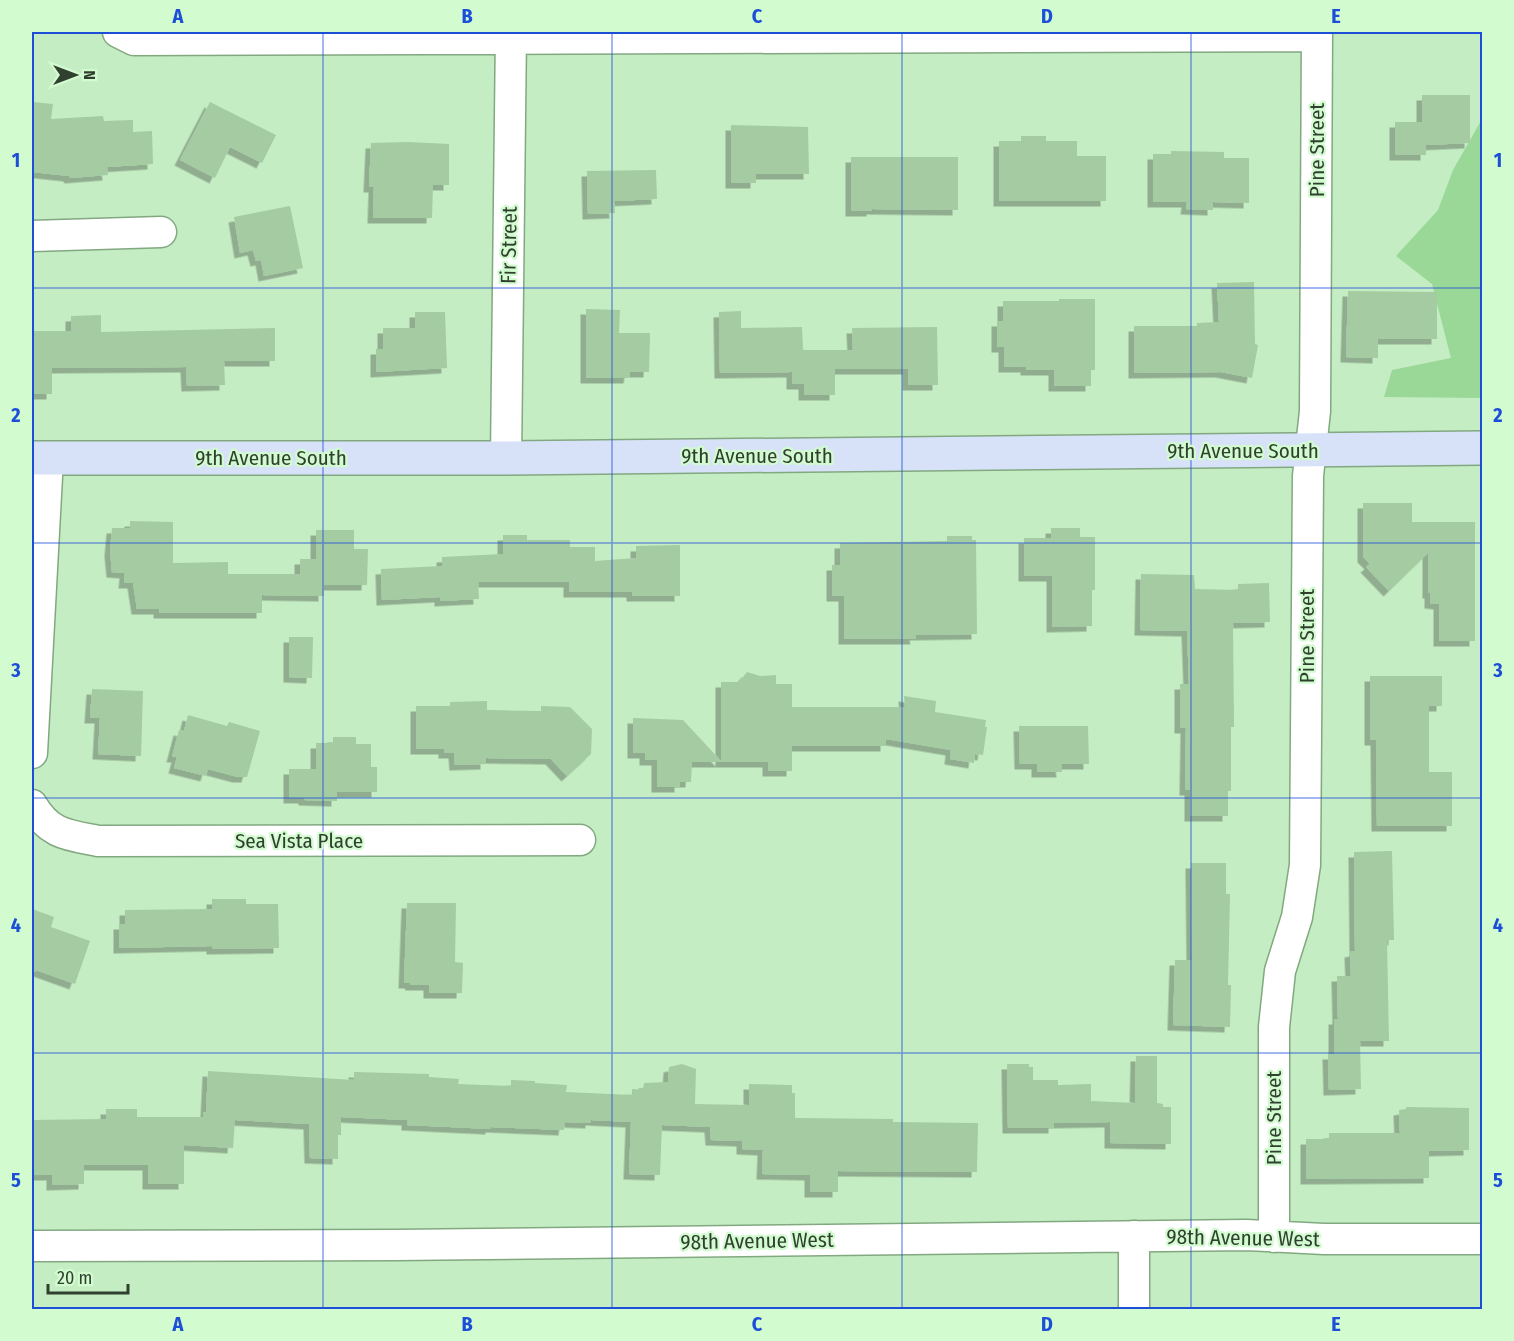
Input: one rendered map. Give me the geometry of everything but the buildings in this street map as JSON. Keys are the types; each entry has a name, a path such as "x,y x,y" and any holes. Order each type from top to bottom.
{"main road":[{"name":"9th Avenue South","path":"40,458 507,458 1482,448"}],"street":[{"path":"118,32 134,40 511,36 1317,34"},
{"name":"Pine Street","path":"1274,1237 1274,1027 1280,970 1297,917 1305,866 1308,476 1316,411 1317,34"},
{"name":"Fir Street","path":"507,458 511,36"},
{"path":"32,236 160,232"},
{"path":"32,753 40,458"},
{"name":"Sea Vista Place","path":"32,805 40,820 61,835 98,841 580,840"},
{"path":"1134,1236 1134,1310"},
{"name":"98th Avenue West","path":"32,1246 396,1245 1134,1236 1482,1239"}],"green space":[{"path":"1482,119 1482,398 1384,397 1392,370 1451,358 1432,284 1396,256 1438,210 1453,170"}]}
